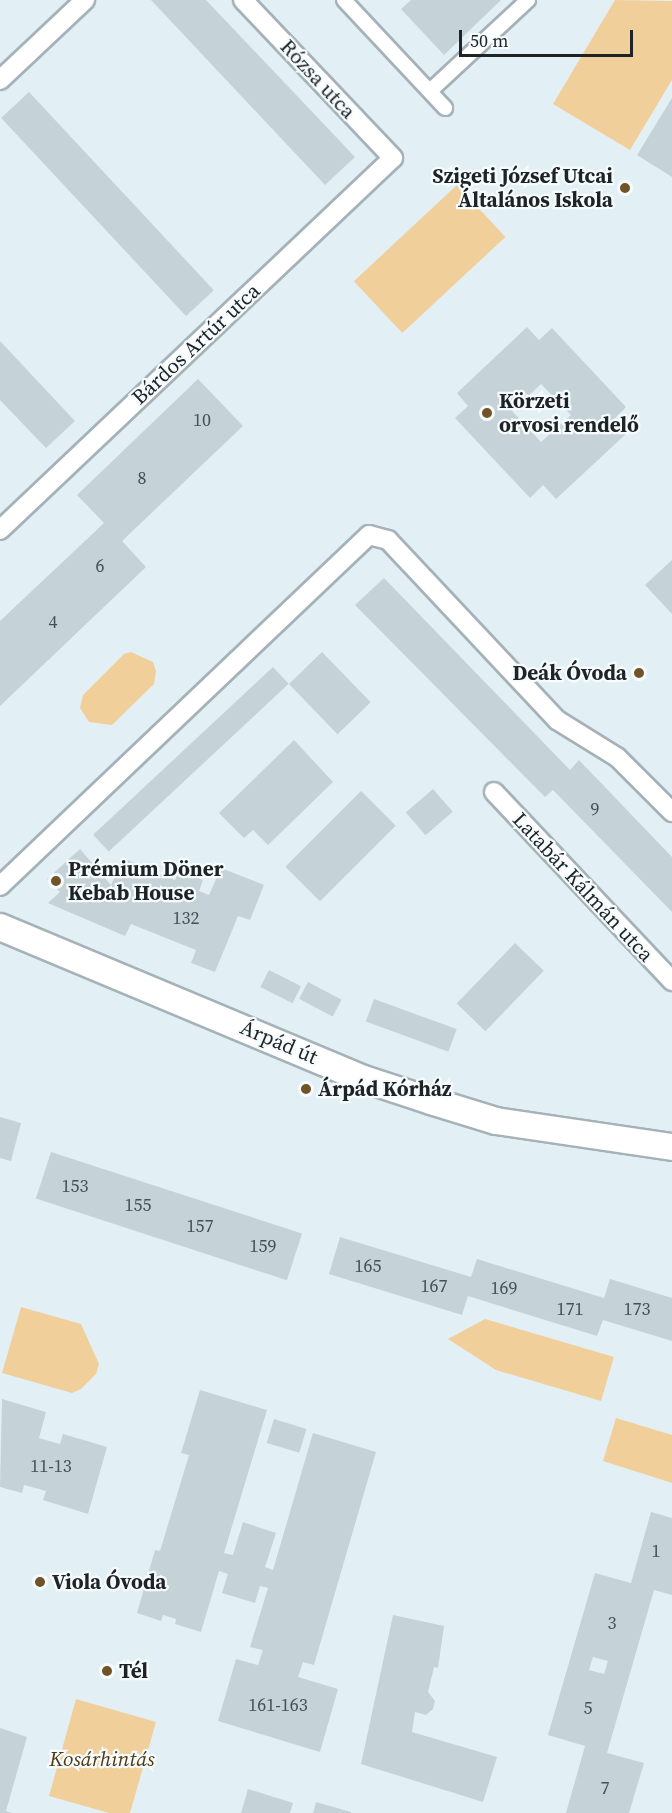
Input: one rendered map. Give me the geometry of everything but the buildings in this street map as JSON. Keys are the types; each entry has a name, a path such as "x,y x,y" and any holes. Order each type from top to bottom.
{"main road":[{"name":"Árpád út","path":"0,927 364,1079 430,1101 496,1121 672,1147"}],"street":[{"path":"0,80 85,0"},
{"name":"Rózsa utca","path":"243,0 393,158"},
{"path":"344,0 445,108"},
{"path":"430,91 528,0"},
{"name":"Bárdos Artúr utca","path":"0,530 393,158"},
{"path":"0,886 315,585 369,535 377,534 388,540 557,720 617,758 672,812"},
{"name":"Latabár Kálmán utca","path":"494,792 672,981"}],"green space":[{"path":"615,0 672,1 672,80 630,150 553,104"},
{"path":"457,185 505,237 402,333 354,281"},
{"path":"131,652 153,662 156,671 154,684 112,725 89,722 80,708 83,695 124,654"},
{"path":"21,1307 81,1324 99,1364 96,1374 81,1389 72,1393 2,1373"},
{"path":"485,1319 614,1357 601,1401 496,1370 448,1339"},
{"path":"616,1418 672,1435 672,1483 603,1461"},
{"name":"Kosárhintás","path":"76,1699 156,1722 130,1813 109,1813 49,1796"}],"place":[{"name":"Szigeti József Utcai Általános Iskola","path":"625,188"},
{"name":"Körzeti orvosi rendelő","path":"487,413"},
{"name":"Deák Óvoda","path":"639,673"},
{"name":"Prémium Döner Kebab House","path":"56,881"},
{"name":"Árpád Kórház","path":"306,1089"},
{"name":"Viola Óvoda","path":"40,1582"},
{"name":"Tél","path":"107,1671"}]}
